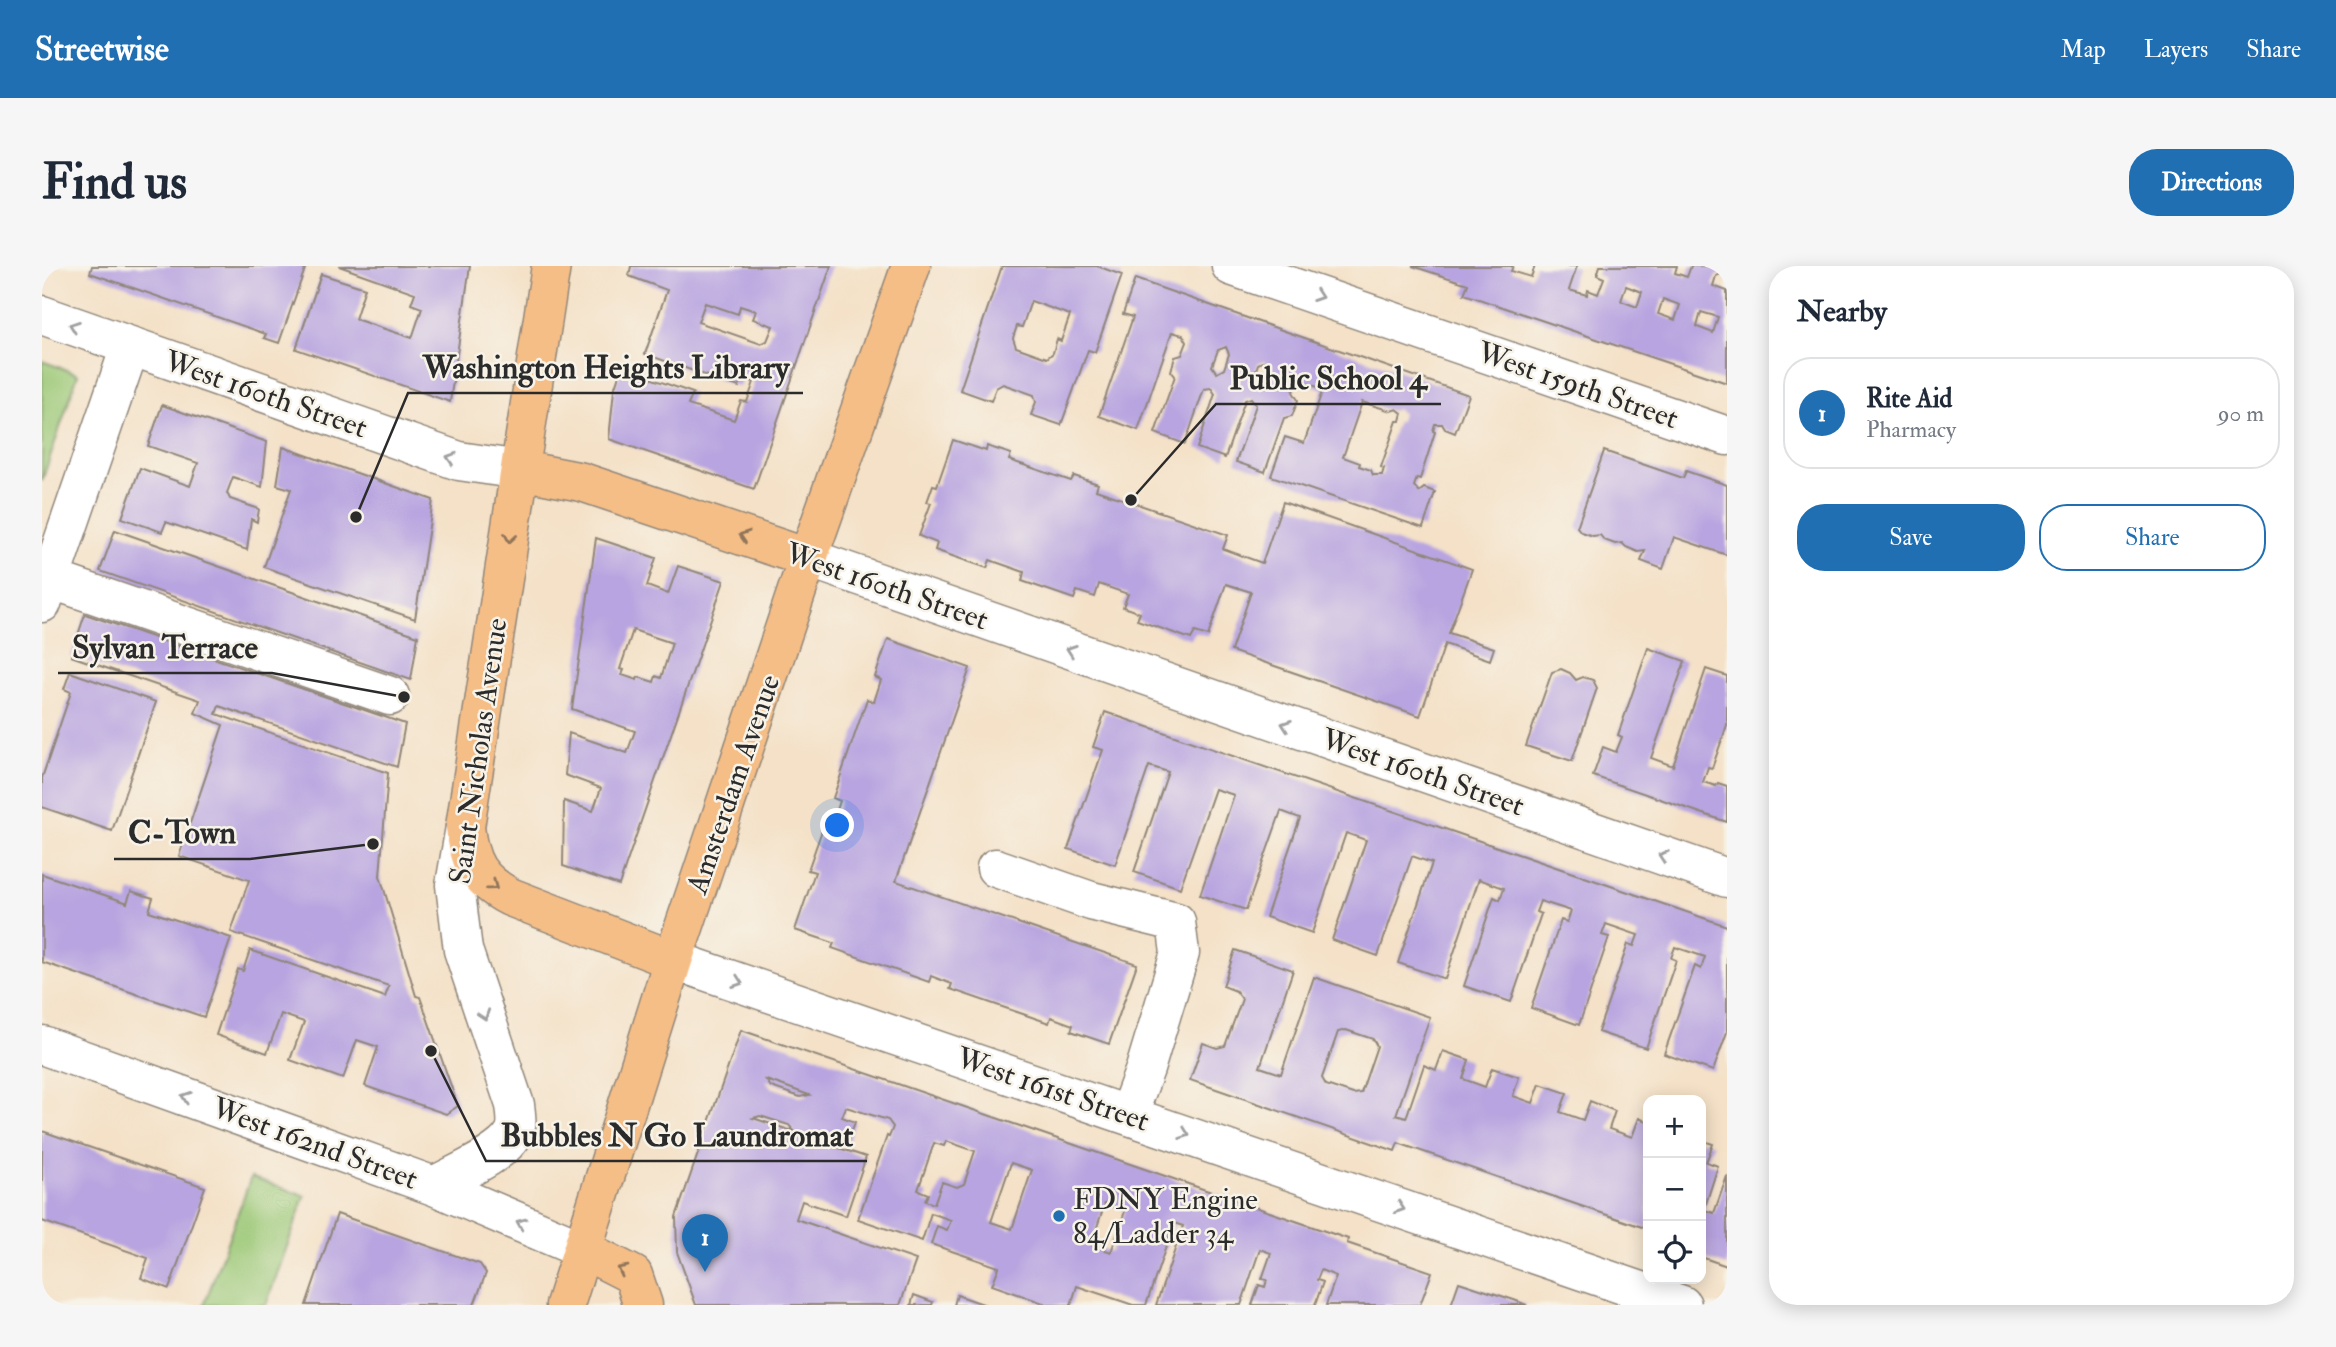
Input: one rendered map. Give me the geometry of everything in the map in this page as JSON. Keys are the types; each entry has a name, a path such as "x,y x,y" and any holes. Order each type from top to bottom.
{"main road":[{"name":"Saint Nicholas Avenue","path":"465,827 551,266"},
{"name":"Amsterdam Avenue","path":"565,1305 673,960 808,558 911,266"},
{"name":"West 160th Street","path":"520,470 582,482 808,558"},
{"name":"West 161st Street","path":"465,827 472,860 478,873 495,888 510,897 673,960"},
{"path":"584,1250 633,1275 643,1305"}],"street":[{"name":"West 159th Street","path":"1231,266 1727,436"},
{"name":"West 160th Street","path":"42,315 459,461 520,470"},
{"path":"130,347 46,592 390,696"},
{"name":"West 160th Street","path":"808,558 1727,878"},
{"name":"Saint Nicholas Avenue","path":"434,1186 506,1144 515,1132 515,1105 463,950 455,885 465,827"},
{"path":"996,868 1091,901 1176,922 1180,953 1145,1069 1128,1115"},
{"name":"West 161st Street","path":"673,960 1682,1305"},
{"name":"West 162nd Street","path":"42,1045 434,1186 584,1250"}],"green space":[{"path":"42,361 78,374 42,481"},
{"path":"251,1177 305,1196 266,1305 204,1305"}],"building":[{"path":"92,266 306,266 279,343 264,338 266,334 90,273"},
{"path":"339,266 470,266 450,402 296,349 321,274 365,288 355,319 412,338 422,308 411,304 415,293"},
{"path":"631,266 831,266 754,489 609,439 614,390 619,375 627,370 693,393 688,405 734,420 741,401 747,402 754,382 742,378 739,387 645,354 667,290 629,276","holes":["705,303 738,314 740,306 756,311 753,319 773,326 767,341 761,344 698,322"]},
{"path":"1002,266 1097,266 1122,275 1095,352 1088,350 1061,425 1031,415 1036,402 1034,395 1003,384 996,388 991,401 960,390","holes":["1031,301 1070,315 1061,341 1057,339 1053,353 1047,358 1016,347 1013,338 1017,326 1022,327"]},
{"path":"1412,266 1513,266 1511,271 1531,277 1535,266 1577,266 1569,290 1587,295 1588,290 1598,294 1604,278 1597,275 1600,266 1677,266 1675,273 1687,277 1691,266 1727,266 1727,278 1723,273 1716,276 1713,286 1727,291 1727,383 1464,294 1468,284","holes":["1626,286 1642,292 1637,307 1621,301","1663,299 1680,305 1675,320 1658,314","1701,312 1718,317 1713,333 1697,327"]},
{"path":"1135,279 1469,395 1455,433 1445,429 1442,424 1435,424 1435,432 1420,479 1417,478 1414,486 1419,492 1424,488 1435,492 1423,528 1271,476 1285,437 1304,443 1323,389 1304,382 1306,374 1298,379 1293,392 1298,400 1292,416 1284,418 1265,472 1236,462 1256,405 1251,398 1245,400 1225,458 1197,448 1215,394 1211,388 1204,389 1185,444 1155,433 1175,376 1171,371 1175,357 1182,355 1187,342 1183,335 1172,332 1138,430 1099,416 1133,317 1123,314","holes":["1226,347 1229,354 1224,369 1217,373 1212,366 1218,350","1264,361 1268,369 1264,382 1256,386 1253,379 1258,364","1362,402 1391,411 1397,409 1402,413 1381,467 1384,468 1382,475 1373,475 1371,470 1359,466 1360,463 1343,457"]},
{"path":"162,405 267,442 262,487 233,477 227,493 230,499 259,509 257,522 251,519 247,550 166,522 162,532 122,518 140,468 190,486 198,463 148,446"},
{"path":"953,440 986,451 987,446 1011,454 1009,460 1071,481 1074,476 1098,484 1096,490 1228,535 1223,549 1262,563 1283,502 1472,569 1449,633 1494,648 1490,660 1445,644 1420,716 1231,651 1251,592 1226,584 1208,636 1195,632 1191,639 1137,620 1140,613 1123,607 1128,594 1099,584 1095,597 1077,591 1074,599 1022,581 1024,572 990,560 987,568 935,550 937,543 919,536 931,503 927,502 933,485 937,486"},
{"path":"283,447 433,500 415,619 264,567 291,489 277,485"},
{"path":"1604,451 1683,478 1686,471 1727,485 1727,555 1674,537 1663,569 1641,561 1645,551 1638,552 1622,543 1615,544 1604,540 1600,535 1581,532 1577,527"},
{"path":"115,530 418,636 411,680 100,571"},
{"path":"596,538 656,558 647,586 668,594 678,566 724,581 619,885 563,866 564,801 593,811 601,788 565,775 569,733 627,753 635,731 572,709","holes":["633,630 672,643 661,678 656,676 654,682 622,675 624,670 620,669"]},
{"path":"85,614 405,724 397,767 219,706 216,714 388,773 380,876 416,996 420,997 458,1106 446,1114 365,1086 378,1047 357,1040 343,1079 290,1060 304,1022 281,1014 267,1053 216,1035 238,969 243,971 250,950 385,997 389,986 231,932 249,880 179,856 223,725 195,713 200,700 71,656"},
{"path":"888,639 970,668 896,881 1137,964 1109,1044 1071,1031 1073,1025 1051,1017 1049,1023 950,989 952,984 931,976 929,982 832,948 834,943 795,930 815,872 808,870 826,819 833,822 840,801 833,798 867,699 874,702 881,680 875,677"},
{"path":"1648,648 1685,661 1651,758 1673,766 1706,669 1727,676 1727,725 1712,768 1708,767 1703,782 1727,786 1727,822 1593,776 1603,747 1616,752 1622,737 1618,735"},
{"path":"1561,669 1576,680 1583,677 1593,680 1597,688 1572,761 1526,746 1552,672"},
{"path":"70,672 156,702 112,831 42,807 42,778 71,692 64,689"},
{"path":"1105,712 1727,926 1727,1032 1713,1071 1664,1054 1695,966 1701,969 1705,957 1675,947 1671,958 1676,960 1646,1048 1598,1032 1628,944 1634,946 1638,935 1606,924 1602,935 1609,937 1579,1025 1531,1008 1561,920 1567,922 1571,911 1540,901 1536,912 1541,914 1511,1002 1464,986 1494,897 1500,900 1504,888 1479,879 1445,979 1398,963 1432,863 1412,856 1378,956 1332,940 1366,840 1346,833 1312,933 1266,917 1300,818 1281,811 1246,910 1200,895 1234,795 1215,789 1180,888 1134,872 1168,772 1149,766 1115,865 1068,849 1103,750 1093,747"},
{"path":"42,874 127,903 131,891 153,898 149,911 231,938 204,1017 42,962"},
{"path":"1235,950 1293,970 1260,1067 1281,1074 1314,977 1430,1017 1396,1115 1406,1118 1424,1065 1436,1070 1443,1051 1469,1060 1463,1079 1485,1087 1492,1068 1519,1077 1513,1096 1533,1103 1540,1084 1567,1093 1560,1112 1583,1120 1590,1101 1615,1111 1609,1129 1632,1137 1639,1118 1643,1120 1643,1227 1398,1143 1395,1151 1190,1080 1203,1043 1217,1048 1225,1046 1242,999 1236,991 1223,986","holes":["1346,1030 1373,1039 1377,1046 1361,1093 1353,1094 1326,1085 1322,1078 1338,1032"]},
{"path":"741,1030 1348,1239 1347,1243 1432,1272 1420,1305 1326,1305 1336,1276 1321,1270 1317,1280 1323,1282 1315,1305 1252,1305 1259,1285 1265,1287 1267,1280 1262,1279 1271,1253 1260,1249 1241,1305 1156,1305 1183,1226 1174,1223 1146,1305 1133,1305 1077,1286 1071,1305 1049,1305 992,1285 999,1267 931,1244 937,1226 947,1230 951,1220 931,1213 922,1241 858,1219 887,1136 889,1137 893,1127 888,1120 846,1107 842,1117 855,1122 848,1141 836,1137 833,1146 866,1157 846,1216 802,1201 796,1219 916,1260 900,1305 696,1305 677,1252 676,1217","holes":["766,1080 809,1095 800,1097 771,1087","760,1116 789,1125 795,1132 753,1118","946,1141 975,1151 964,1184 957,1187 942,1182 934,1204 925,1201 928,1194 918,1190 934,1143 944,1146","1011,1163 1032,1170 1012,1229 991,1222","1105,1203 1125,1211 1111,1252 1091,1245"]},
{"path":"42,1131 205,1187 169,1289 141,1278 148,1258 42,1221"},
{"path":"1706,1142 1713,1144 1706,1162"},
{"path":"1706,1162 1718,1166 1706,1204"},
{"path":"1727,1176 1727,1266 1706,1259 1706,1211 1714,1213"},
{"path":"337,1214 480,1264 486,1273 474,1305 306,1305"},
{"path":"1459,1282 1514,1300 1527,1305 1451,1305"},
{"path":"914,1295 933,1302 932,1305 911,1305"},
{"path":"957,1295 986,1305 954,1305"}],"place":[{"name":"Public School 4","path":"1131,500"},
{"name":"Washington Heights Library","path":"356,517"},
{"name":"Sylvan Terrace","path":"404,697"},
{"name":"C-Town","path":"373,844"},
{"name":"Bubbles N Go Laundromat","path":"431,1051"},
{"name":"FDNY Engine 84/Ladder 34","path":"1059,1216"},
{"name":"Rite Aid","path":"705,1272"}]}
